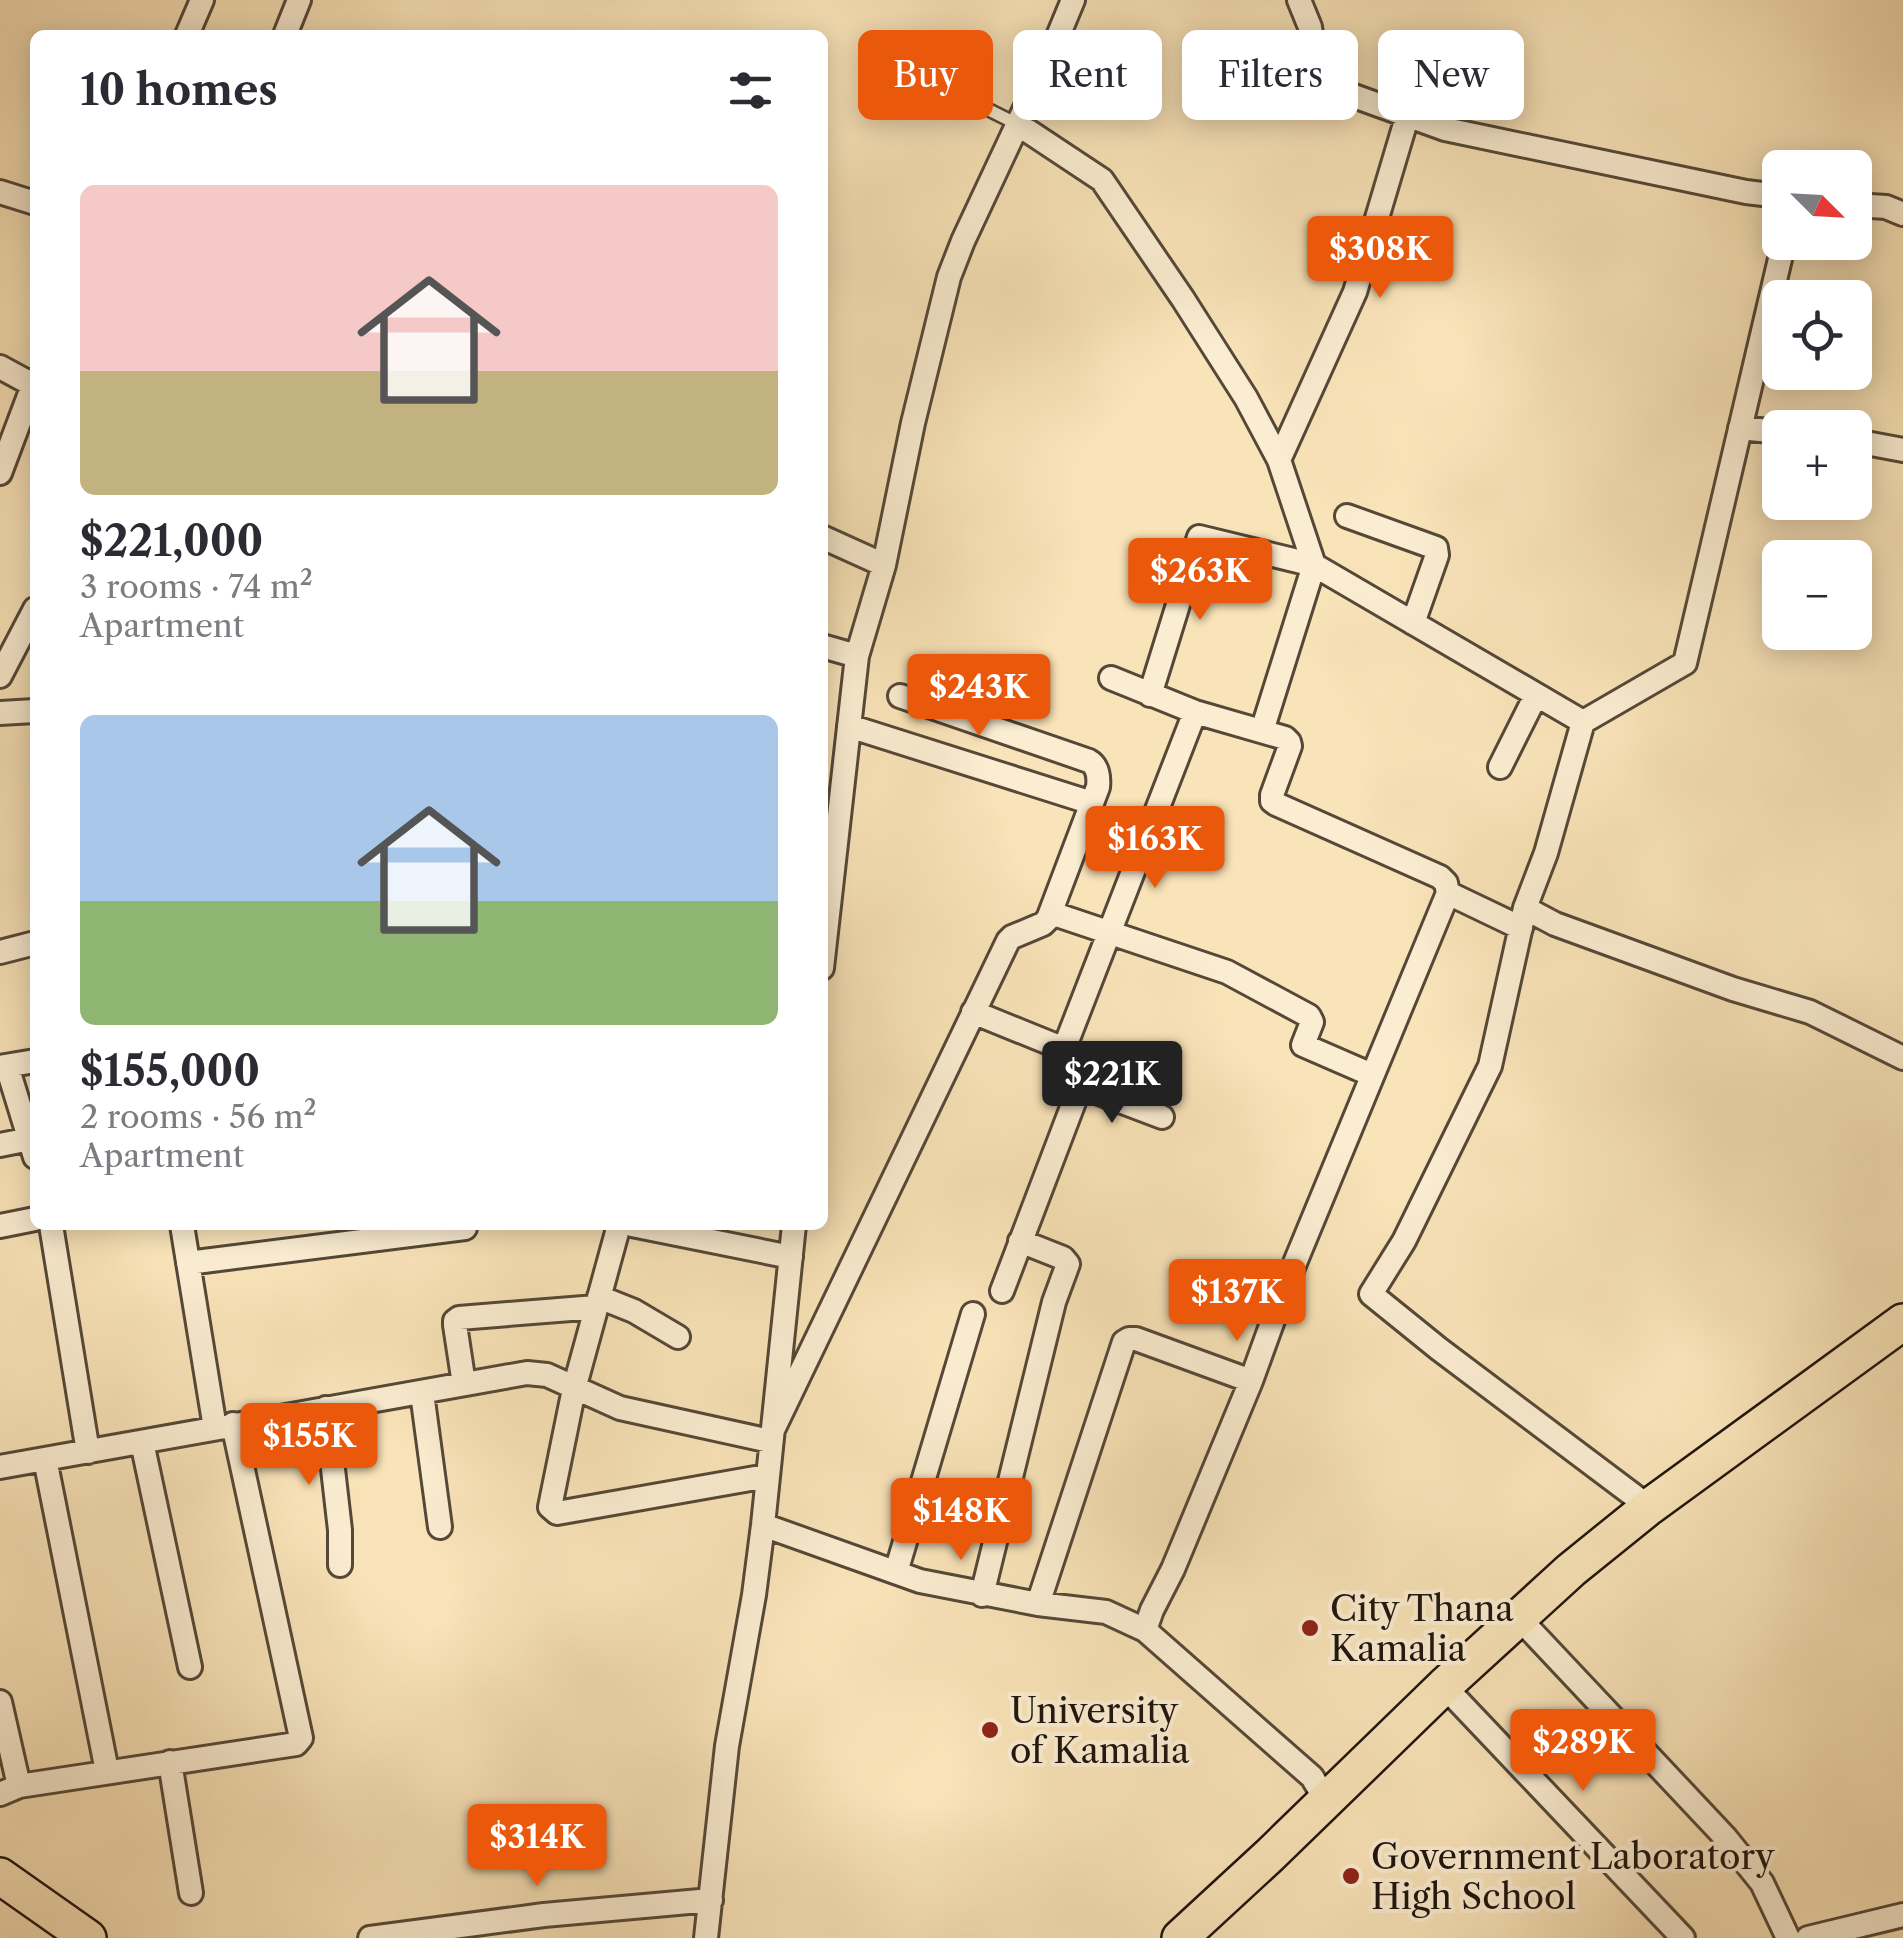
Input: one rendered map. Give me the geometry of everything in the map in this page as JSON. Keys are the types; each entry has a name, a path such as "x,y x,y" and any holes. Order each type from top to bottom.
{"main road":[{"path":"1180,1938 1571,1570 1649,1507 1903,1322"},
{"path":"0,1876 88,1938"}],"street":[{"path":"189,30 202,0"},
{"path":"288,30 299,0"},
{"path":"1300,0 1310,27 1318,83 1378,104"},
{"path":"828,914 857,656 884,565 948,278 1019,125 1067,3"},
{"path":"1280,460 1355,292 1406,120"},
{"path":"1423,120 1445,129 1762,194"},
{"path":"1019,125 1102,180 1246,398 1280,460 1314,566 1262,732"},
{"path":"0,192 30,201"},
{"path":"1872,206 1903,214"},
{"path":"1649,1507 1371,1294 1404,1240 1490,1066 1523,918 1583,722 1684,664 1780,260"},
{"path":"0,368 30,382"},
{"path":"0,473 30,394"},
{"path":"1740,428 1762,430"},
{"path":"1872,444 1903,450"},
{"path":"1348,516 1436,548 1413,623"},
{"path":"1150,694 1199,536 1314,566 1583,722"},
{"path":"828,540 884,565"},
{"path":"0,676 30,619"},
{"path":"828,648 857,656"},
{"path":"1111,678 1195,712 1285,738 1290,746 1272,794 1276,804 1440,877 1448,893 1284,1287 1252,1381 1145,1630"},
{"path":"1500,767 1536,695"},
{"path":"771,1437 1010,939 1046,922 1051,913 1099,779 1089,761 900,696"},
{"path":"0,712 30,710"},
{"path":"1064,1049 1195,712"},
{"path":"849,726 1092,803"},
{"path":"1448,893 1523,918 1555,924 1733,989 1810,1012 1903,1058"},
{"path":"1051,913 1226,972 1309,1016 1312,1022 1303,1044 1372,1074"},
{"path":"0,952 30,944"},
{"path":"973,1012 1098,1063 1080,1086 1002,1291"},
{"path":"30,1062 4,1066 30,1142"},
{"path":"1080,1086 1162,1117"},
{"path":"0,1145 30,1148"},
{"path":"0,1226 30,1220"},
{"path":"52,1230 88,1452"},
{"path":"0,1702 10,1790 107,1771 296,1744 300,1738 224,1426 183,1230"},
{"path":"188,1263 449,1230"},
{"path":"618,1230 574,1389 550,1507 557,1513 767,1476"},
{"path":"657,1230 791,1257"},
{"path":"706,1938 727,1746 754,1594 794,1230"},
{"path":"982,1595 1054,1302 1068,1264 1064,1258 1020,1241"},
{"path":"464,1384 455,1325 459,1318 598,1302 634,1311 678,1337"},
{"path":"896,1572 972,1314"},
{"path":"1038,1604 1124,1342 1136,1339 1252,1381"},
{"path":"0,1467 527,1373 548,1376 637,1413 771,1437"},
{"path":"422,1393 440,1528"},
{"path":"326,1408 340,1530 340,1565"},
{"path":"142,1442 190,1667"},
{"path":"45,1460 107,1771"},
{"path":"762,1525 920,1581 982,1595 1106,1612 1145,1630 1312,1778 1326,1800"},
{"path":"1519,1618 1725,1837 1762,1882 1788,1938"},
{"path":"1444,1686 1683,1938"},
{"path":"170,1762 191,1894"},
{"path":"370,1938 544,1915 711,1900"},
{"path":"1808,1938 1903,1915"}],"lane":[{"path":"993,112 1019,125"}],"place":[{"name":"City Thana Kamalia","path":"1310,1628"},
{"name":"University of Kamalia","path":"990,1730"},
{"name":"Government Laboratory High School","path":"1351,1876"}]}
